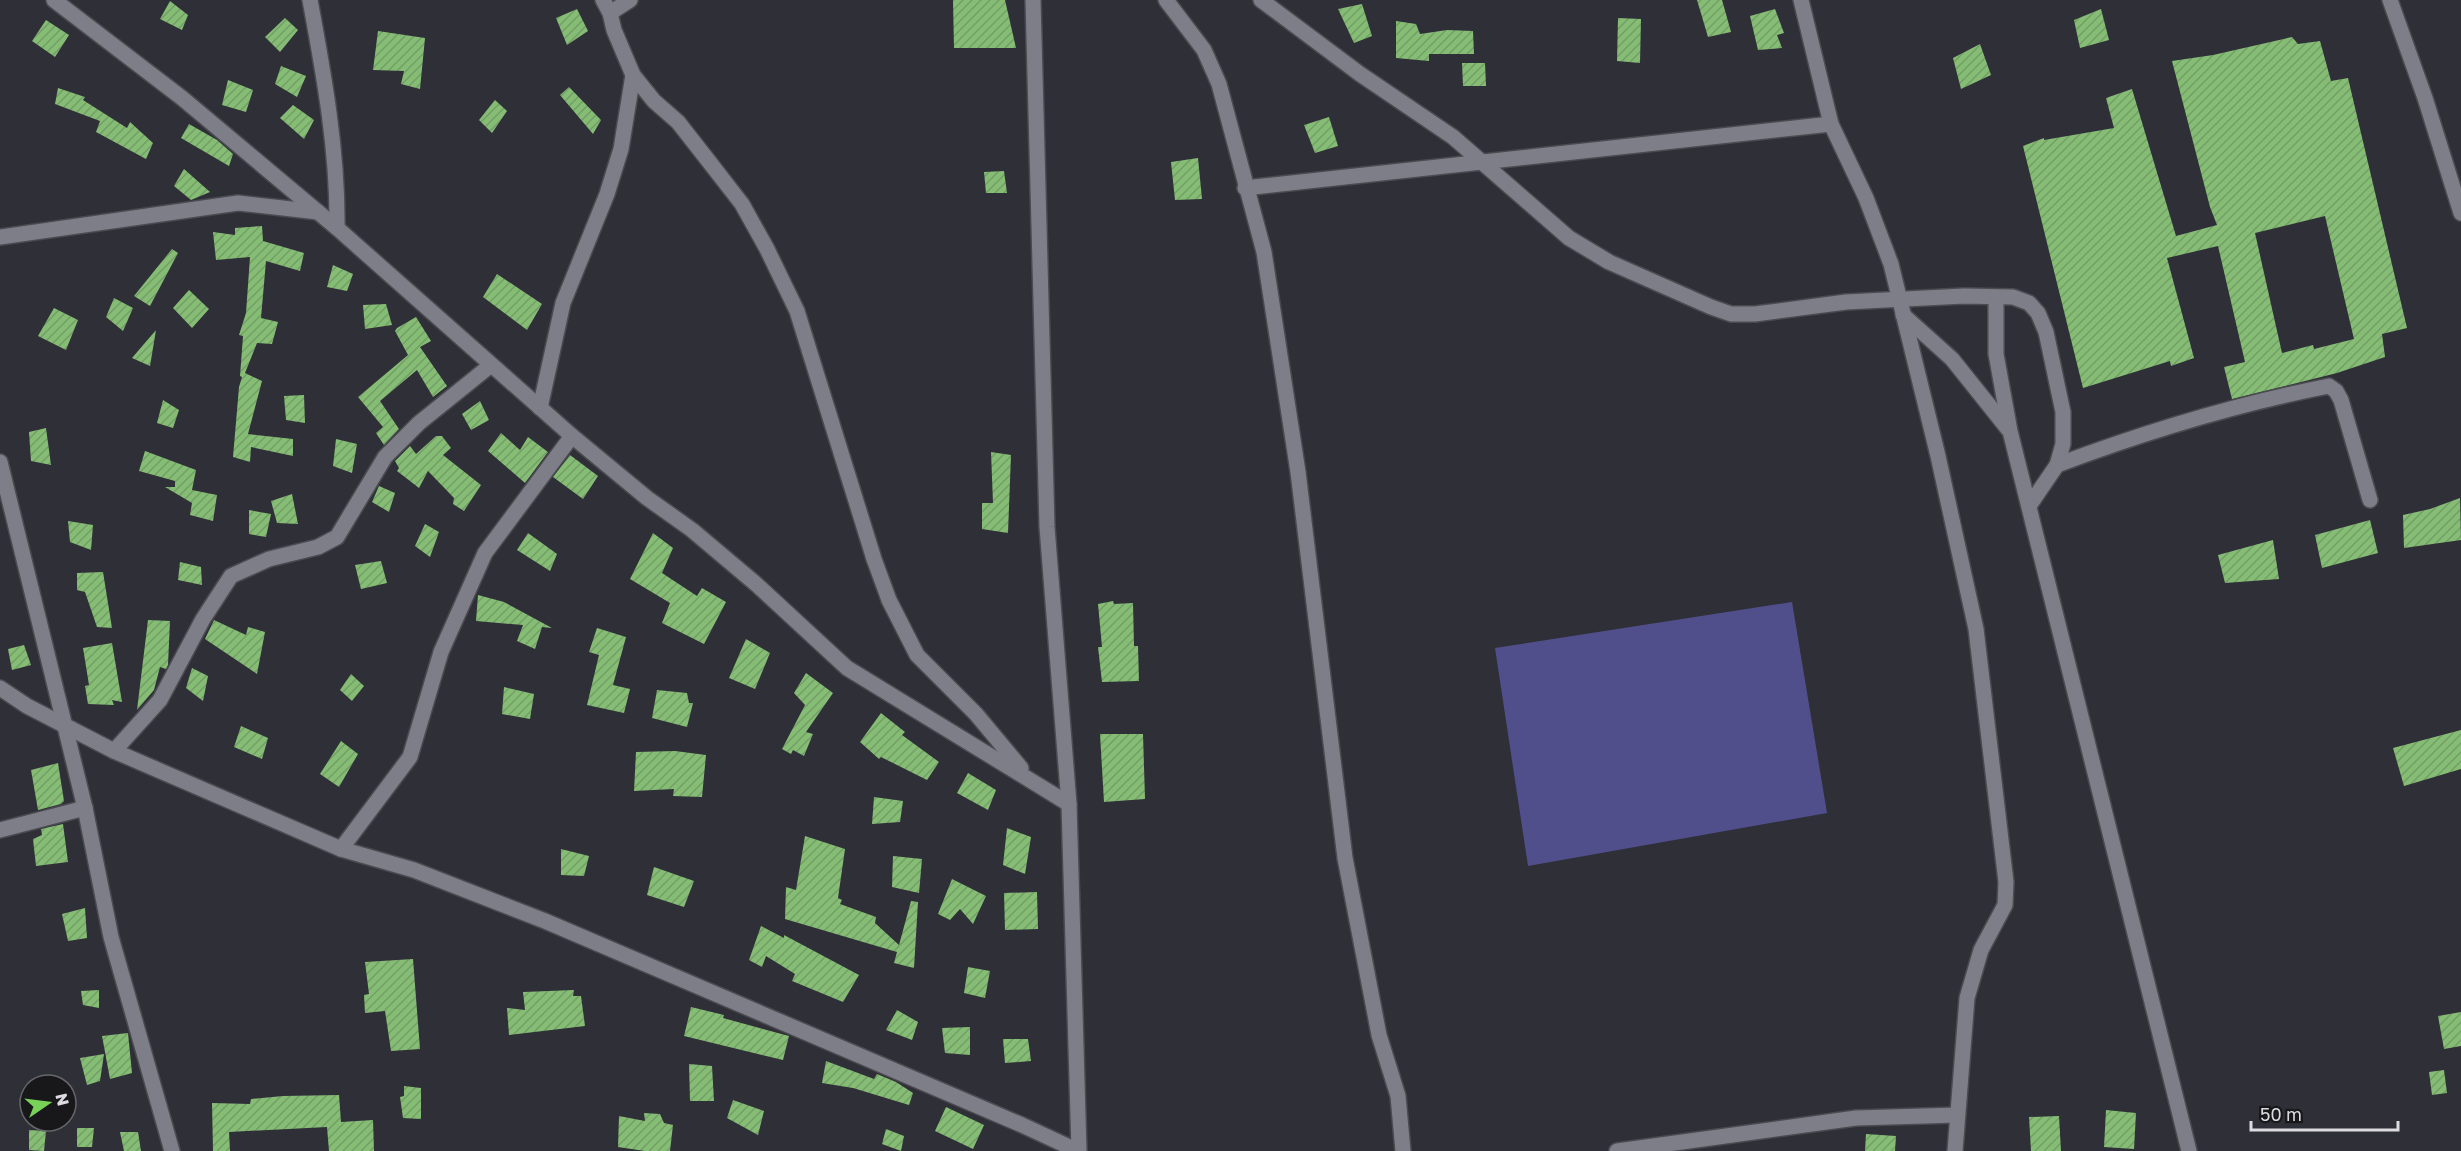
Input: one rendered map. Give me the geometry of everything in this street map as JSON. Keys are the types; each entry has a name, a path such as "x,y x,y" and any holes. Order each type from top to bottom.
{"street":[{"path":"54,0 182,98 337,228 572,436 737,568 847,668 1069,804"},
{"path":"310,0 320,52 337,187 337,228"},
{"path":"630,0 606,6 633,75 654,101 678,122 742,204 797,311 874,559 889,600 917,655 976,714 1028,778"},
{"path":"0,688 27,706 114,751 341,849 414,870 545,921 1079,1151 1069,804 1047,527 1034,0"},
{"path":"1166,0 1204,50 1219,84 1264,252 1298,472 1345,858 1379,1035 1398,1096 1403,1151"},
{"path":"1261,0 1360,74 1453,137 1569,238 1609,262 1711,307 1731,314 1755,314 1846,302 1901,308 1964,296 2013,297 2029,303 2038,313 2046,332 2063,412 2063,444 2057,465 2029,506"},
{"path":"1801,0 1831,124 1891,264 1938,456 1976,629 2006,882 2005,905 1981,950 1967,998 1955,1151"},
{"path":"2390,0 2425,98 2461,213"},
{"path":"540,408 563,303 607,194 621,149 633,75"},
{"path":"1245,188 1831,124"},
{"path":"0,237 237,203 318,212"},
{"path":"1996,297 1996,354 2010,430 2189,1151"},
{"path":"1901,308 1952,359 2010,430"},
{"path":"114,751 160,700 202,619 231,576 268,559 318,547 337,537 385,457 419,423 491,365"},
{"path":"2057,465 2146,434 2290,393 2329,386 2342,400 2370,500"},
{"path":"341,849 410,757 441,652 485,553 572,436"},
{"path":"0,462 85,808 111,937 171,1151"},
{"path":"0,830 85,808"},
{"path":"1617,1151 1856,1118 1957,1115"}],"shaded area":[{"path":"1792,602 1827,813 1528,866 1495,648"}],"building":[{"path":"953,0 1005,0 1016,48 954,48"},
{"path":"1697,0 1722,0 1731,32 1708,37"},
{"path":"170,1 188,15 182,30 160,19"},
{"path":"1362,4 1372,36 1354,43 1338,9"},
{"path":"577,9 588,31 567,45 556,18"},
{"path":"1775,9 1784,33 1777,35 1782,48 1758,50 1750,16"},
{"path":"2101,9 2109,40 2080,48 2074,20"},
{"path":"285,18 298,30 280,52 265,37"},
{"path":"1618,18 1641,19 1640,63 1617,61"},
{"path":"46,20 69,35 55,57 32,41"},
{"path":"1396,21 1416,24 1420,34 1447,30 1473,31 1474,54 1429,54 1429,61 1396,58"},
{"path":"378,31 425,38 420,89 401,84 404,71 373,70"},
{"path":"2292,37 2298,44 2320,41 2331,81 2348,78 2407,328 2382,334 2385,357 2337,373 2232,399 2224,367 2245,362 2218,246 2167,258 2194,358 2171,366 2170,361 2083,388 2023,146 2044,138 2044,140 2114,128 2106,98 2132,89 2176,236 2217,225 2210,207 2172,61 2213,55","holes":["2325,216 2354,339 2314,349 2313,345 2282,353 2255,233"]},
{"path":"1980,44 1991,75 1961,89 1953,58"},
{"path":"1462,63 1485,63 1486,86 1463,86"},
{"path":"281,66 306,76 297,97 275,84"},
{"path":"228,80 253,90 246,112 222,105"},
{"path":"569,87 601,120 593,134 560,95"},
{"path":"58,88 85,97 83,100 127,128 130,122 153,143 146,159 96,132 100,121 55,104"},
{"path":"495,100 507,111 492,133 479,120"},
{"path":"293,105 314,120 304,139 280,118"},
{"path":"1329,117 1338,146 1315,153 1304,125"},
{"path":"189,124 217,140 233,154 229,166 181,138"},
{"path":"1198,158 1202,199 1175,200 1171,162"},
{"path":"184,169 210,192 191,200 174,186"},
{"path":"1004,171 1007,193 986,193 984,172"},
{"path":"262,226 263,241 304,253 300,271 266,261 261,318 278,322 272,344 257,343 245,373 262,381 248,434 293,439 293,456 251,447 250,462 233,457 239,387 242,377 240,376 243,336 239,335 246,313 250,257 216,260 213,232 235,235 235,228"},
{"path":"172,249 178,253 150,306 134,296"},
{"path":"333,265 353,274 347,291 327,287"},
{"path":"497,274 542,304 527,330 483,297"},
{"path":"189,290 209,309 192,328 173,308"},
{"path":"114,298 133,308 123,331 106,317"},
{"path":"386,304 392,325 365,329 363,305"},
{"path":"54,308 78,320 66,350 38,336"},
{"path":"416,317 431,341 420,347 447,386 433,397 417,370 380,401 399,429 384,445 376,433 383,427 358,397 408,355 395,331"},
{"path":"156,330 150,366 132,358"},
{"path":"304,395 305,423 286,420 284,396"},
{"path":"163,400 179,410 173,428 157,423"},
{"path":"480,401 489,420 471,430 462,414"},
{"path":"46,428 51,465 31,461 29,432"},
{"path":"501,433 520,450 528,437 548,452 525,483 488,451"},
{"path":"436,436 442,436 451,448 443,455 481,485 464,511 453,504 454,498 428,471 419,488 397,471 399,468 395,461 410,446 416,454"},
{"path":"336,439 357,444 352,473 333,466"},
{"path":"145,451 196,470 192,490 217,495 213,521 190,515 192,503 165,487 175,487 175,481 139,471"},
{"path":"991,452 1011,455 1008,533 982,529 982,503 993,503"},
{"path":"570,455 598,476 583,499 553,477"},
{"path":"379,486 395,493 389,512 372,502"},
{"path":"292,494 298,524 277,523 271,501"},
{"path":"2460,498 2461,540 2404,548 2403,515 2430,509"},
{"path":"249,510 271,514 266,537 249,534"},
{"path":"2370,520 2378,553 2322,568 2315,535"},
{"path":"68,521 93,525 91,550 70,542"},
{"path":"425,524 439,532 430,557 415,546"},
{"path":"528,533 557,554 550,571 517,550"},
{"path":"653,533 673,548 662,573 697,596 702,588 726,602 704,644 662,623 670,603 630,579"},
{"path":"2273,540 2279,579 2225,583 2218,555"},
{"path":"381,561 387,583 361,589 355,565"},
{"path":"180,562 201,567 202,585 178,580"},
{"path":"103,572 112,628 97,627 85,592 77,590 77,573"},
{"path":"478,595 504,602 552,628 542,627 535,649 517,641 523,625 476,621"},
{"path":"1113,601 1114,604 1133,603 1134,646 1138,646 1139,681 1102,682 1098,647 1102,647 1098,604"},
{"path":"148,620 170,621 168,665 166,669 160,667 154,690 137,710"},
{"path":"214,620 246,635 248,627 265,632 257,674 205,639"},
{"path":"597,628 626,637 613,685 630,689 624,713 587,705 599,655 589,652"},
{"path":"746,639 770,653 755,689 729,678"},
{"path":"112,643 122,702 112,700 114,705 88,704 85,686 89,685 83,648"},
{"path":"24,645 31,665 12,670 8,649"},
{"path":"192,668 208,676 203,701 186,688"},
{"path":"806,673 833,693 806,732 813,734 804,756 793,750 791,754 782,749 805,705 794,693"},
{"path":"351,674 364,686 352,701 340,690"},
{"path":"504,687 534,694 530,719 502,714"},
{"path":"657,690 687,693 689,703 693,703 687,727 652,718"},
{"path":"881,713 905,732 902,735 939,762 927,780 881,757 879,759 860,742"},
{"path":"241,726 268,738 262,759 234,747"},
{"path":"2461,730 2461,769 2404,786 2393,748"},
{"path":"1100,734 1143,734 1145,799 1104,802"},
{"path":"341,741 358,754 339,787 320,774"},
{"path":"675,751 706,755 702,797 673,796 674,789 634,791 636,752"},
{"path":"58,763 64,801 61,804 38,810 31,770"},
{"path":"968,773 996,790 988,810 957,793"},
{"path":"874,797 903,801 900,822 872,824"},
{"path":"63,824 68,862 36,866 33,839 42,835 41,829"},
{"path":"1007,828 1031,837 1025,874 1003,865"},
{"path":"805,836 845,849 838,898 842,900 840,904 876,917 875,923 899,945 911,901 918,902 914,968 894,963 897,952 785,919 786,887 796,890"},
{"path":"561,849 589,856 584,876 561,875"},
{"path":"893,856 922,859 919,893 892,887"},
{"path":"654,867 694,881 684,907 647,895"},
{"path":"952,879 986,896 973,924 960,909 950,920 938,914"},
{"path":"1037,892 1038,929 1005,930 1004,893"},
{"path":"85,908 87,938 68,941 62,914"},
{"path":"761,926 784,938 784,935 859,975 843,1002 792,981 795,974 766,956 762,967 749,960"},
{"path":"413,959 420,1049 391,1051 385,1011 365,1013 364,995 369,994 365,962"},
{"path":"968,967 990,971 985,998 964,993"},
{"path":"99,990 99,1008 83,1005 81,991"},
{"path":"574,990 573,996 581,996 585,1026 509,1035 507,1008 525,1010 523,992"},
{"path":"691,1007 789,1036 783,1060 684,1036"},
{"path":"897,1010 918,1022 912,1040 886,1030"},
{"path":"2461,1012 2461,1046 2444,1049 2438,1016"},
{"path":"970,1027 970,1055 945,1053 942,1028"},
{"path":"128,1033 132,1073 110,1079 102,1036"},
{"path":"1003,1039 1028,1039 1031,1061 1005,1063"},
{"path":"104,1054 100,1081 87,1085 80,1058"},
{"path":"826,1061 874,1079 877,1074 896,1082 913,1093 909,1105 853,1088 822,1083"},
{"path":"689,1064 712,1066 714,1101 690,1101"},
{"path":"2444,1070 2447,1093 2432,1095 2429,1072"},
{"path":"404,1086 421,1088 421,1119 403,1118 400,1097 404,1096"},
{"path":"339,1095 341,1122 373,1120 374,1151 329,1151 327,1127 229,1132 230,1151 213,1151 212,1103 250,1104 251,1099"},
{"path":"733,1100 764,1111 758,1135 727,1118"},
{"path":"946,1107 984,1125 973,1149 935,1131"},
{"path":"2106,1110 2136,1113 2134,1149 2104,1147"},
{"path":"644,1113 660,1114 664,1123 673,1125 670,1151 645,1151 618,1147 619,1116 645,1121"},
{"path":"2059,1116 2061,1151 2031,1151 2029,1117"},
{"path":"78,1128 94,1128 92,1147 77,1147"},
{"path":"886,1129 904,1136 901,1151 882,1144"},
{"path":"120,1132 138,1132 141,1151 124,1151"},
{"path":"29,1133 46,1133 44,1151 29,1150"},
{"path":"1866,1134 1896,1136 1895,1151 1865,1151"}]}
